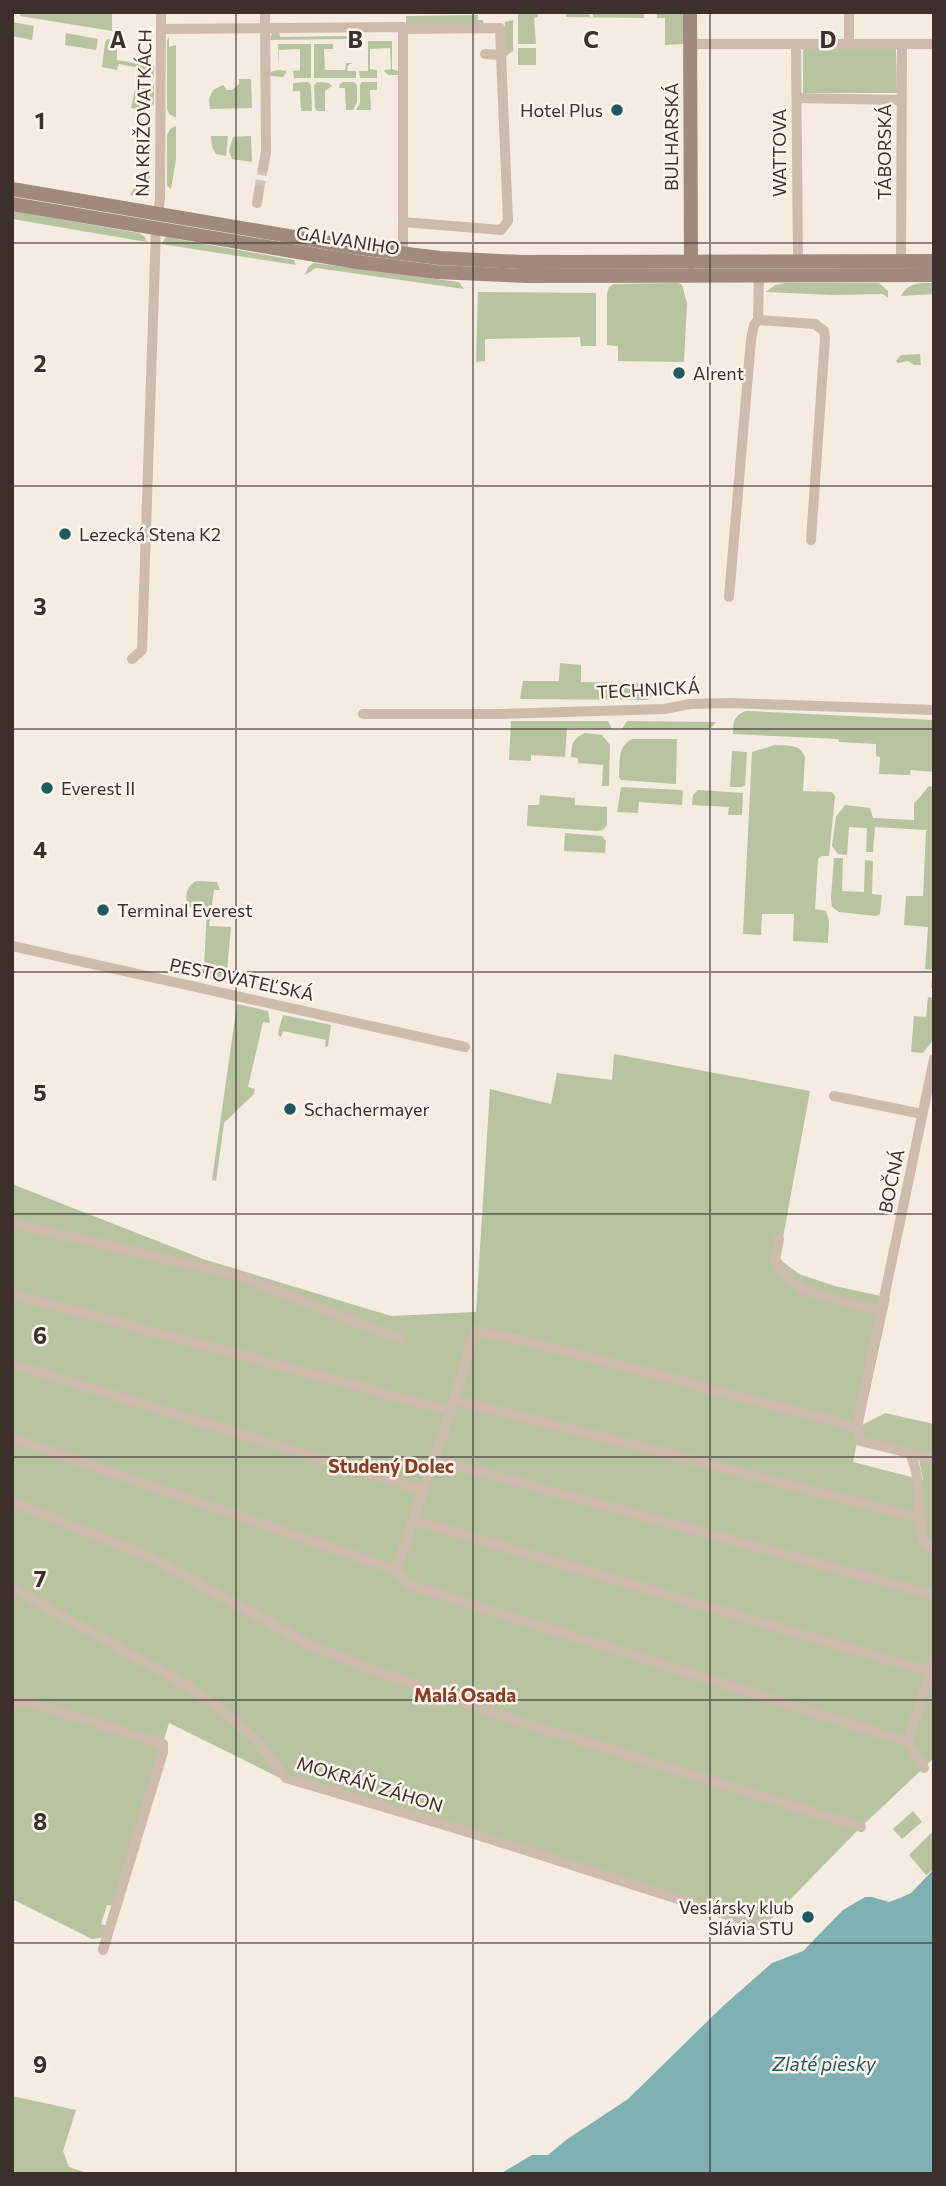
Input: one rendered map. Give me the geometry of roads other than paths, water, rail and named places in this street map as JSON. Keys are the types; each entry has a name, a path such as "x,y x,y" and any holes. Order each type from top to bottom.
{"main road":[{"name":"BULHARSKÁ","path":"690,12 691,262"},
{"name":"GALVANIHO","path":"12,189 357,262 437,272 527,276 934,275"},
{"name":"GALVANIHO","path":"12,204 403,254 494,261 934,261"},
{"path":"680,276 691,262"}],"street":[{"name":"NA KRIŽOVATKÁCH","path":"132,659 142,650 157,221 160,199 161,12"},
{"path":"263,168 266,152 265,12"},
{"path":"849,12 849,44"},
{"name":"GALVANIHO","path":"403,28 403,254"},
{"path":"161,29 500,28 508,221 501,230 403,222"},
{"path":"690,44 934,44"},
{"name":"WATTOVA","path":"796,44 798,261"},
{"name":"TÁBORSKÁ","path":"901,261 902,44"},
{"path":"485,54 501,55"},
{"path":"796,98 901,100"},
{"path":"492,119 505,119"},
{"path":"257,203 259,190"},
{"path":"729,597 751,340 754,325 758,320 760,275"},
{"path":"758,320 815,324 824,331 811,540"},
{"name":"TECHNICKÁ","path":"363,714 498,714 664,709 690,704 729,703 934,710"},
{"name":"PESTOVATEĽSKÁ","path":"12,946 465,1047"},
{"name":"BOČNÁ","path":"910,1454 860,1441 857,1427 934,1059"},
{"path":"834,1096 922,1114"},
{"path":"12,1223 239,1276 400,1339"},
{"path":"779,1239 775,1259 783,1273 796,1285 827,1297 880,1311"},
{"path":"12,1294 452,1405 918,1517"},
{"path":"396,1570 475,1331 531,1342 857,1427"},
{"path":"12,1364 423,1490"},
{"path":"12,1438 396,1570 407,1584 908,1742 924,1768"},
{"path":"910,1454 917,1468 918,1517 922,1541 934,1551"},
{"path":"910,1454 934,1460"},
{"path":"434,1459 934,1595"},
{"path":"12,1502 152,1558 310,1645 502,1716 861,1826"},
{"path":"413,1520 932,1666 908,1742"},
{"name":"MOKRÁŇ ZÁHON","path":"12,1588 186,1685 255,1740 286,1778 475,1834 765,1927"},
{"path":"12,1704 22,1700 163,1744 163,1752 103,1950"}],"water":[{"name":"Zlaté piesky","path":"934,1869 934,2174 500,2174 532,2155 548,2155 628,2099 722,2007 772,1963 803,1951 843,1910 865,1897 889,1902 900,1898 911,1893"}],"tunnel":[{"path":"259,190 263,168"}],"place":[{"name":"Hotel Plus","path":"617,110"},
{"name":"Alrent","path":"679,373"},
{"name":"Lezecká Stena K2","path":"65,534"},
{"name":"Everest II","path":"47,788"},
{"name":"Terminal Everest","path":"103,910"},
{"name":"Schachermayer","path":"290,1109"},
{"name":"Veslársky klub Slávia STU","path":"808,1917"}],"district":[{"name":"Studený Dolec","path":"391,1465"},
{"name":"Malá Osada","path":"465,1694"}]}
